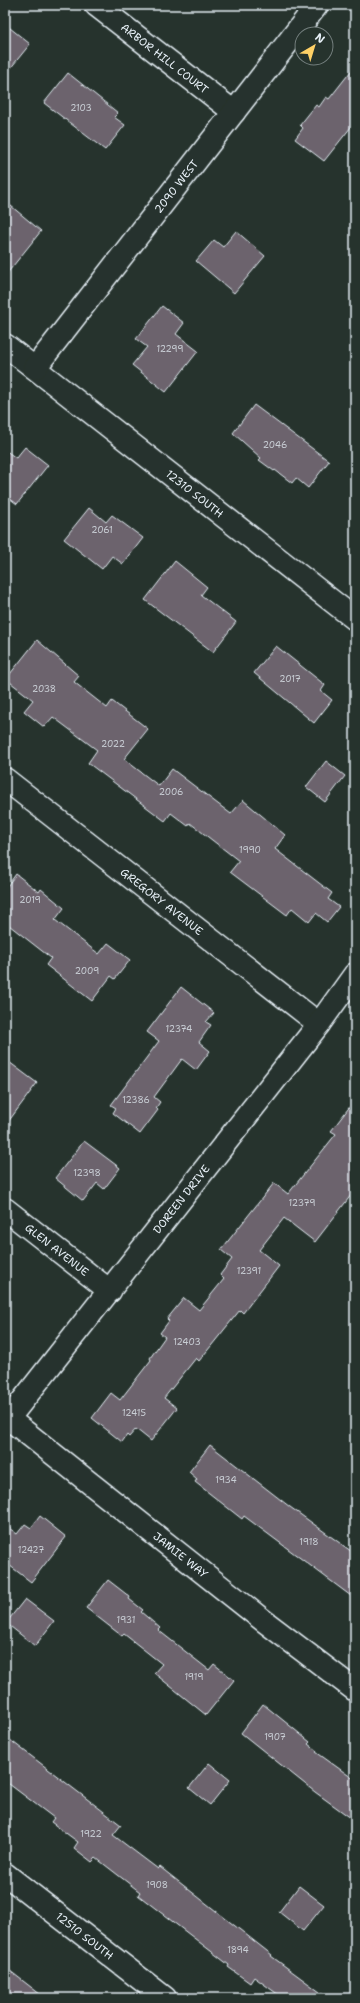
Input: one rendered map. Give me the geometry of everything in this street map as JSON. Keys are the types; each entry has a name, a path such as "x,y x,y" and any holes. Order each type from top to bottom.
{"street":[{"name":"ARBOR HILL COURT","path":"96,5 234,112"},
{"name":"2090 WEST","path":"34,368 317,5"},
{"name":"12310 SOUTH","path":"5,345 355,619"},
{"name":"GREGORY AVENUE","path":"5,779 319,1024"},
{"name":"DOREEN DRIVE","path":"7,1421 319,1024 355,974"},
{"name":"GLEN AVENUE","path":"5,1209 110,1290"},
{"name":"JAMIE WAY","path":"7,1421 355,1690"},
{"name":"12510 SOUTH","path":"5,1874 165,1998"}],"building":[{"path":"5,24 30,44 5,75"},
{"path":"355,66 355,122 324,161 295,139 303,128 300,125 316,105 319,107 326,97 329,99"},
{"path":"68,73 118,113 114,117 125,125 105,150 44,103"},
{"path":"5,201 41,231 5,276"},
{"path":"236,231 265,256 234,293 196,261 214,240 223,247"},
{"path":"162,306 184,323 176,334 198,351 166,392 132,365 147,347 136,339"},
{"path":"254,405 329,461 308,488 296,478 292,483 259,460 261,458 233,433"},
{"path":"25,447 48,465 17,504 5,495 5,450 16,458"},
{"path":"89,508 106,522 112,515 143,538 123,564 112,556 102,569 64,539"},
{"path":"175,561 207,587 201,595 236,622 213,652 145,600"},
{"path":"37,640 79,676 74,682 107,708 112,701 148,729 124,759 159,786 172,769 231,814 243,800 285,835 275,849 332,893 328,899 339,907 327,922 316,913 309,922 292,908 287,915 230,872 239,861 190,823 188,826 171,813 165,821 88,763 97,750 53,717 44,727 24,711 33,700 6,679"},
{"path":"276,646 325,685 321,691 332,700 314,723 254,673"},
{"path":"326,761 345,776 325,802 306,787"},
{"path":"16,874 39,892 41,889 64,908 55,920 99,954 108,943 130,960 115,979 111,976 92,1001 46,965 51,958 5,922 5,889"},
{"path":"181,987 214,1013 206,1022 211,1025 199,1042 210,1051 196,1070 182,1059 154,1097 160,1102 156,1108 158,1110 140,1134 113,1113 116,1108 111,1105 159,1041 147,1032"},
{"path":"5,1059 37,1083 5,1126"},
{"path":"355,1100 355,1190 315,1242 284,1218 259,1250 279,1266 243,1313 240,1310 199,1361 196,1358 164,1398 177,1408 151,1441 136,1429 129,1437 127,1435 122,1442 92,1418 111,1393 120,1400 151,1360 150,1358 165,1337 160,1333 169,1321 167,1319 184,1298 199,1310 224,1279 220,1275 232,1259 221,1250 274,1183 288,1194 336,1134 331,1131"},
{"path":"84,1141 120,1168 104,1189 97,1183 83,1201 55,1178"},
{"path":"210,1445 290,1507 355,1554 355,1599 244,1516 242,1519 195,1482 197,1479 189,1472"},
{"path":"40,1516 66,1537 31,1582 5,1562 5,1525 17,1534 25,1524 31,1528"},
{"path":"108,1580 130,1597 129,1599 143,1610 141,1612 160,1628 158,1630 209,1670 214,1664 234,1680 206,1715 154,1673 162,1664 124,1634 122,1636 86,1608"},
{"path":"25,1599 54,1621 35,1646 6,1623"},
{"path":"263,1704 310,1742 308,1744 317,1751 316,1752 355,1780 355,1821 315,1792 241,1733"},
{"path":"5,1736 121,1825 113,1835 158,1869 160,1867 272,1955 271,1956 328,1998 283,1998 254,1977 250,1983 138,1895 140,1892 96,1858 92,1862 74,1848 78,1842 51,1822 54,1818 5,1781"},
{"path":"209,1763 230,1780 210,1805 189,1788"},
{"path":"299,1886 324,1905 303,1931 279,1912"},
{"path":"5,1967 45,1998 5,1998"}]}
